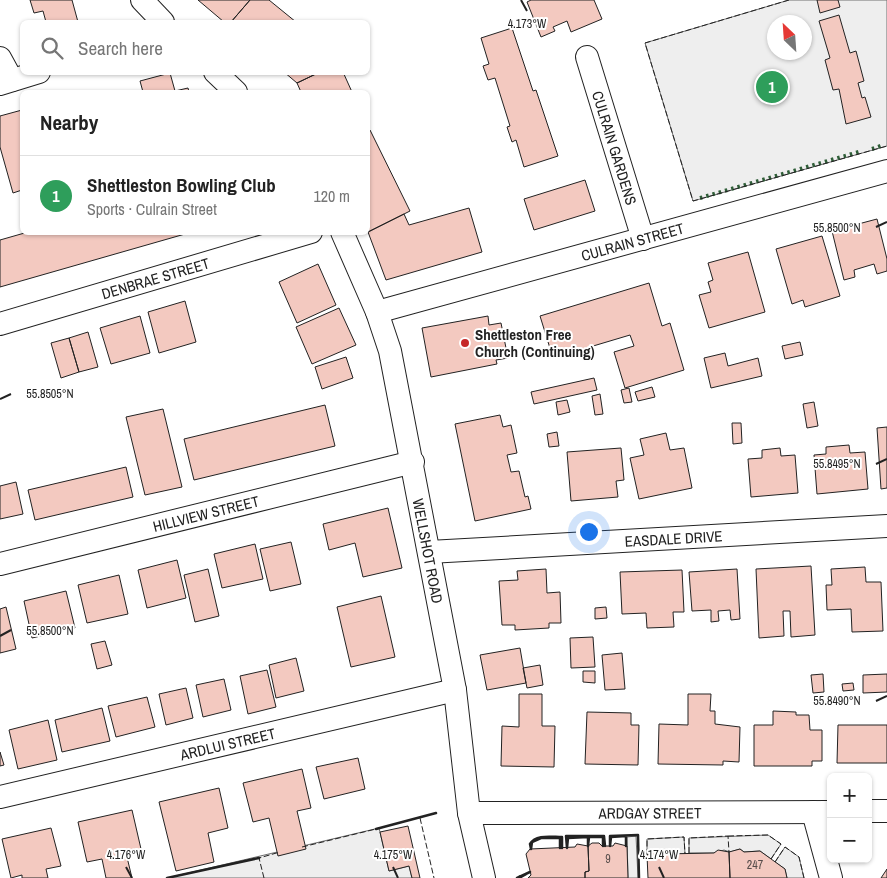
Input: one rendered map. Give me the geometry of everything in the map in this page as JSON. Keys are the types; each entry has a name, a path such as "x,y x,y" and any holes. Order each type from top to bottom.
{"street":[{"path":"142,0 161,20"},
{"name":"CULRAIN GARDENS","path":"587,57 643,239"},
{"path":"0,58 6,82 29,75"},
{"path":"218,75 234,90"},
{"name":"CULRAIN STREET","path":"377,312 887,171"},
{"name":"DENBRAE STREET","path":"0,324 301,235"},
{"name":"WELLSHOT ROAD","path":"343,235 377,312 390,351 413,462 455,690 469,813 484,878"},
{"name":"HILLVIEW STREET","path":"0,564 413,462"},
{"name":"EASDALE DRIVE","path":"429,552 887,526"},
{"name":"ARDLUI STREET","path":"0,797 455,690"},
{"path":"872,811 887,811"},
{"path":"822,812 831,878"},
{"name":"ARDGAY STREET","path":"469,813 822,812"}],"shaded area":[{"path":"789,0 887,0 887,146 693,201 645,43"},
{"path":"379,828 389,871 409,866 412,878 167,878"},
{"path":"768,835 781,844 771,859 760,851 744,852 740,849 730,852 724,850 714,853 689,853 689,838"},
{"path":"636,836 638,878 628,878 627,837"},
{"path":"684,837 685,854 662,854 658,852 647,855 647,839"},
{"path":"785,847 799,857 804,878 787,878 785,869 775,862"}],"building":[{"path":"30,0 72,0 77,20 45,20 43,11 34,13"},
{"path":"198,0 250,0 233,20 222,20"},
{"path":"250,0 269,0 294,20 233,20"},
{"path":"531,0 594,0 602,19 571,32 567,21 553,27 555,31 541,37 527,2"},
{"path":"817,0 838,0 840,7 820,13"},
{"path":"839,15 850,53 856,51 864,81 858,83 862,98 865,97 871,117 846,124 839,89 833,90 825,60 830,58 819,21"},
{"path":"512,28 533,91 536,90 558,156 524,167 516,140 512,142 507,127 510,126 495,78 488,80 483,66 489,64 481,38"},
{"path":"162,75 171,75 175,90 142,90 140,81"},
{"path":"288,75 314,75 297,83"},
{"path":"314,75 344,75 351,90 300,90 297,83"},
{"path":"20,111 20,191 13,193 0,147 0,116"},
{"path":"370,130 410,211 370,231"},
{"path":"585,180 595,211 534,230 524,199"},
{"path":"469,208 482,252 386,280 369,235 370,231 404,214 409,225"},
{"path":"877,219 887,259 887,271 877,274 874,264 854,270 855,277 844,280 832,231"},
{"path":"20,234 182,235 0,287 0,240"},
{"path":"822,236 840,296 805,307 803,300 792,304 776,249"},
{"path":"748,252 765,312 709,328 699,295 711,292 708,282 713,280 708,263"},
{"path":"318,264 336,305 297,323 279,282"},
{"path":"649,283 662,326 670,323 684,370 625,388 614,352 634,346 630,335 553,358 540,316"},
{"path":"185,301 196,342 159,353 148,312"},
{"path":"339,308 356,345 312,364 296,327"},
{"path":"140,316 150,353 111,364 100,328"},
{"name":"Shettleston Free Church (Continuing)","path":"488,316 489,325 501,323 508,358 496,360 497,364 431,377 422,328"},
{"path":"88,332 98,367 79,372 69,338"},
{"path":"69,338 79,372 61,378 51,343"},
{"path":"800,342 803,355 785,359 782,346"},
{"path":"725,353 728,366 758,358 762,376 711,388 704,358"},
{"path":"346,357 353,378 322,389 315,367"},
{"path":"594,378 597,390 534,404 531,392"},
{"path":"652,387 655,397 638,401 635,392"},
{"path":"629,388 632,402 624,403 621,390"},
{"path":"600,394 603,414 595,415 592,396"},
{"path":"567,400 570,412 558,415 556,402"},
{"path":"814,402 818,426 807,428 803,404"},
{"path":"325,405 335,446 194,480 184,439"},
{"path":"163,409 182,487 145,495 126,417"},
{"path":"500,415 503,427 511,425 517,453 507,455 511,472 519,471 525,497 528,496 531,509 475,521 455,424"},
{"path":"732,423 741,423 742,443 733,444"},
{"path":"887,427 887,488 881,489 877,428"},
{"path":"557,432 559,446 549,447 547,434"},
{"path":"666,433 670,450 684,448 692,488 639,499 630,458 644,455 640,439"},
{"path":"849,445 850,453 865,452 868,489 817,494 814,455 826,454 826,447"},
{"path":"621,448 624,480 616,481 618,497 571,501 567,452"},
{"path":"780,448 781,456 795,455 798,493 751,497 748,459 762,458 762,450"},
{"path":"126,467 133,497 35,520 28,490"},
{"path":"16,482 23,514 0,519 0,486"},
{"path":"388,508 402,568 363,577 355,543 329,550 323,524"},
{"path":"291,542 301,584 270,591 260,549"},
{"path":"255,544 263,579 222,588 214,554"},
{"path":"177,560 186,598 147,608 138,570"},
{"path":"811,566 815,635 791,637 790,611 783,611 784,636 759,638 756,569"},
{"path":"865,567 866,582 881,582 883,631 852,632 851,609 827,610 826,585 832,585 831,569"},
{"path":"208,569 219,616 195,622 184,575"},
{"path":"546,569 547,593 560,592 561,623 549,623 549,628 515,630 515,625 502,625 499,581 518,580 517,571"},
{"path":"737,569 740,619 731,620 730,610 718,611 719,621 711,622 711,610 692,611 689,572"},
{"path":"682,570 684,612 673,612 674,627 647,628 646,613 622,614 620,572"},
{"path":"119,575 128,614 87,623 78,585"},
{"path":"66,591 75,628 32,638 24,601"},
{"path":"381,596 395,657 351,667 337,607"},
{"path":"6,607 16,649 0,653 0,609"},
{"path":"606,607 607,618 595,619 595,608"},
{"path":"593,637 595,667 571,668 570,638"},
{"path":"105,641 112,665 97,669 91,644"},
{"path":"520,648 526,683 487,690 480,655"},
{"path":"622,653 625,689 605,690 602,655"},
{"path":"296,658 304,691 276,698 269,665"},
{"path":"540,665 543,685 527,688 523,668"},
{"path":"267,670 276,707 248,714 240,676"},
{"path":"583,671 595,671 595,683 583,682"},
{"path":"823,674 824,692 813,693 811,675"},
{"path":"887,674 887,692 863,693 863,675"},
{"path":"224,679 231,710 203,717 196,685"},
{"path":"853,683 854,690 843,691 842,684"},
{"path":"186,688 193,718 166,725 159,694"},
{"path":"519,694 542,694 542,726 555,726 554,767 501,766 502,726 519,727"},
{"path":"688,694 711,694 710,711 715,711 715,724 740,727 739,762 723,761 723,765 658,764 659,724 688,725"},
{"path":"147,697 155,727 116,737 108,706"},
{"path":"102,708 110,741 62,752 55,720"},
{"path":"773,711 796,712 796,715 809,715 810,730 822,730 822,761 812,761 812,766 754,766 754,725 773,725"},
{"path":"587,712 631,713 631,725 639,725 638,765 585,764"},
{"path":"48,720 57,760 18,769 9,730"},
{"path":"838,725 887,725 887,763 837,763"},
{"path":"0,752 4,765 0,766"},
{"path":"358,758 365,789 324,799 316,767"},
{"path":"302,769 311,808 297,811 306,849 278,856 269,818 253,822 243,783"},
{"path":"219,788 228,828 208,833 214,862 176,871 159,802"},
{"path":"132,810 141,849 126,853 132,878 106,878 102,859 87,862 78,822"},
{"path":"408,826 420,878 412,878 409,866 389,871 380,832"},
{"path":"51,828 61,866 46,869 48,878 22,878 22,875 11,878 2,839"},
{"path":"592,843 599,843 602,846 613,846 615,843 627,846 628,878 585,878 585,872 589,871 588,846"},
{"path":"577,844 588,846 589,871 585,872 585,878 528,878 531,875 526,854 530,849 575,847"},
{"path":"740,849 744,852 760,851 785,869 787,878 730,878 729,852"},
{"path":"718,850 729,852 730,878 648,878 647,855 653,852 662,854 714,853"},
{"path":"887,869 887,878 881,878"}],"hedge":[{"path":"872,149 883,145"},
{"path":"700,198 862,151"}],"fence":[{"path":"789,0 645,43 693,201 887,146"},
{"path":"420,818 434,878"},
{"path":"302,847 376,829"},
{"path":"728,836 768,835 781,844 771,859"},
{"path":"689,853 689,838 728,836 729,852"},
{"path":"647,855 647,839 684,837 685,854"},
{"path":"775,862 785,847 799,857 804,878"},
{"path":"264,878 259,858 280,852"}],"wall":[{"path":"376,829 436,813"},
{"path":"626,846 626,836 611,837 610,846 610,836 638,835 639,878"},
{"path":"588,836 566,836 567,848 568,838 588,837"},
{"path":"603,846 603,837 589,837 588,846 588,836 604,836 605,846"},
{"path":"560,848 560,838 541,838 532,842 531,849 530,844 533,841 540,837 562,837 562,848"},
{"path":"167,878 259,858"},
{"path":"517,878 530,872 519,878"}],"place":[{"name":"Shettleston Bowling Club","path":"772,87"},
{"name":"Shettleston Free Church (Continuing)","path":"465,343"}]}
